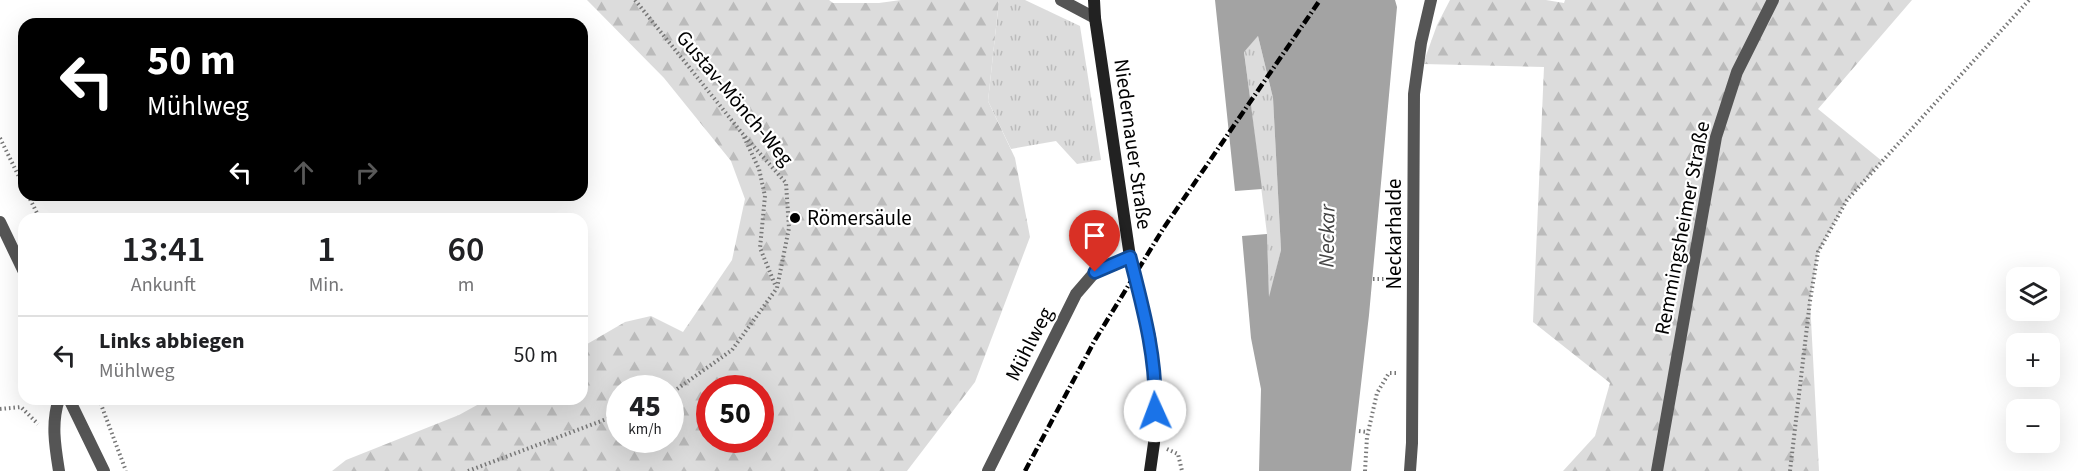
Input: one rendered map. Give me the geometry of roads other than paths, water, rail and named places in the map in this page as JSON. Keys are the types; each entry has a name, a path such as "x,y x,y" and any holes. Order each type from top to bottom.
{"main road":[{"name":"Niedernauer Straße","path":"1094,0 1130,257 1150,337 1156,395 1150,471"}],"street":[{"path":"1061,0 1095,18"},
{"name":"Neckarhalde","path":"1410,471 1413,374 1414,94 1421,43 1431,0"},
{"name":"Remmingsheimer Straße","path":"1657,471 1716,137 1737,72 1773,0"},
{"path":"0,222 18,260"},
{"name":"Mühlweg","path":"988,471 1076,294 1095,272 1130,257"},
{"path":"57,405 54,439 59,471"},
{"path":"72,405 104,471"}],"water":[{"name":"Neckar","path":"1215,0 1395,0 1397,7 1369,315 1351,471 1259,471 1261,389 1251,338 1242,236 1267,234 1269,297 1281,250 1273,98 1258,36 1244,52 1262,189 1235,191"}],"railway":[{"path":"1025,471 1095,340 1163,229 1320,0"}],"place":[{"name":"Römersäule","path":"795,218"}]}
